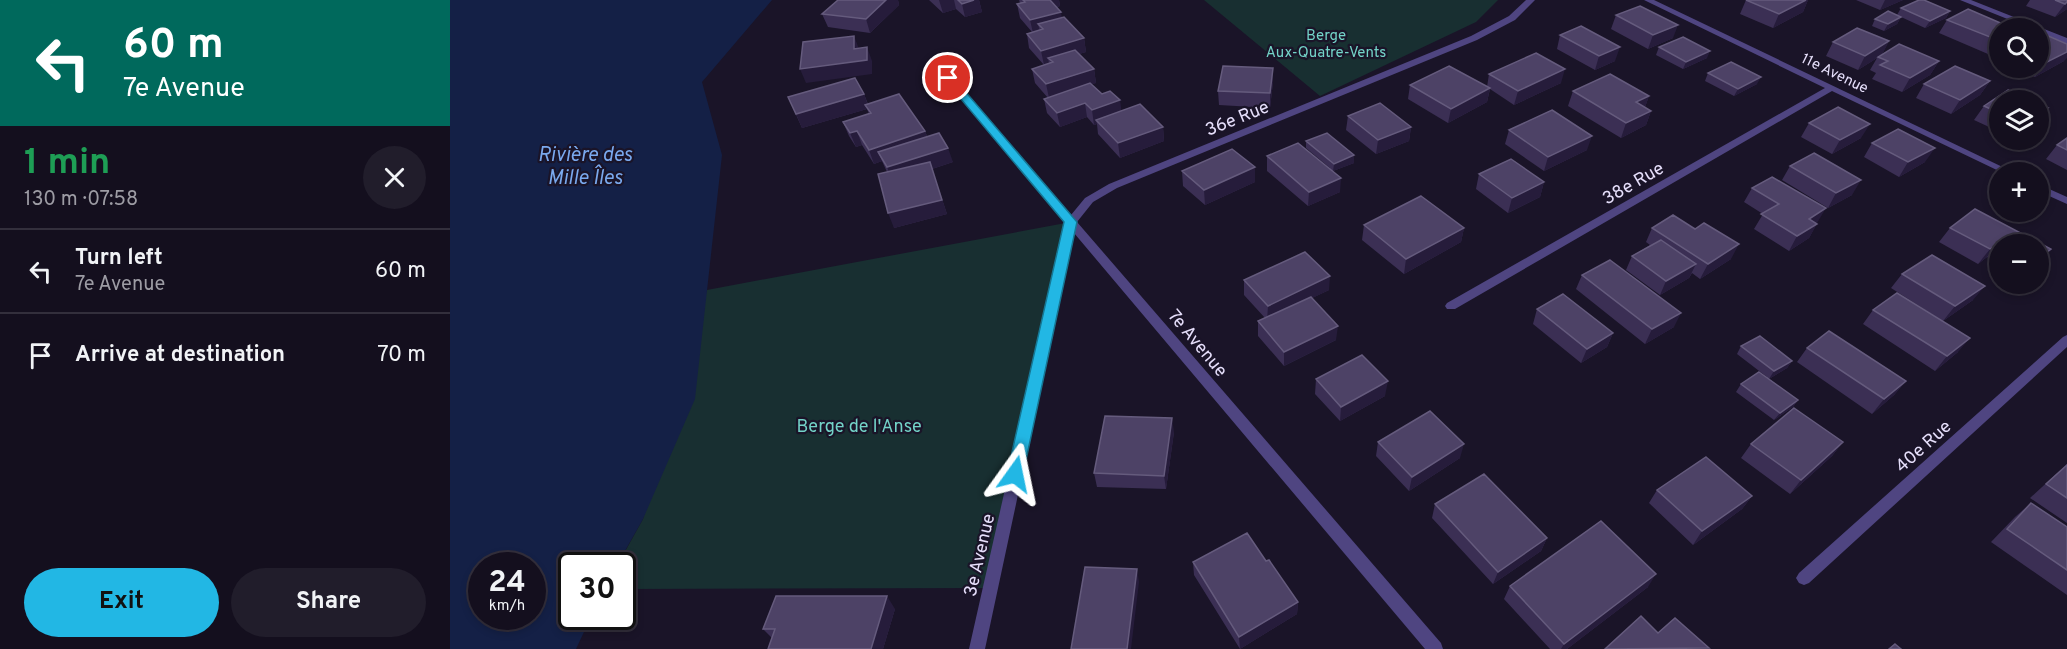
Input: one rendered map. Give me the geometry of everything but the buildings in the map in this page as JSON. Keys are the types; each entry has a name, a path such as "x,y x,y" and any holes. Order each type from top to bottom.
{"street":[{"name":"36e Rue","path":"1071,222 1089,200 1113,186 1474,38 1503,23 1531,0"},
{"name":"11e Avenue","path":"1648,0 1989,163"},
{"path":"1964,0 2009,18"},
{"path":"2049,34 2067,41"},
{"name":"7e Avenue","path":"933,60 1435,649"},
{"name":"38e Rue","path":"1451,306 1831,88"},
{"path":"2049,192 2067,201"},
{"name":"3e Avenue","path":"976,649 1071,222"},
{"name":"40e Rue","path":"1804,578 2067,340"}],"green space":[{"name":"Berge Aux-Quatre-Vents","path":"1204,0 1498,0 1476,22 1320,96"},
{"name":"Berge de l'Anse","path":"1071,222 990,588 636,589 636,552 625,552 643,519 707,290"}],"water":[{"name":"Rivière des Mille Îles","path":"450,0 772,0 702,82 722,155 695,399 643,519 624,552 558,552 558,630 585,630 576,649 450,649"}],"route":[{"path":"948,78 1071,222 1015,474"}]}
